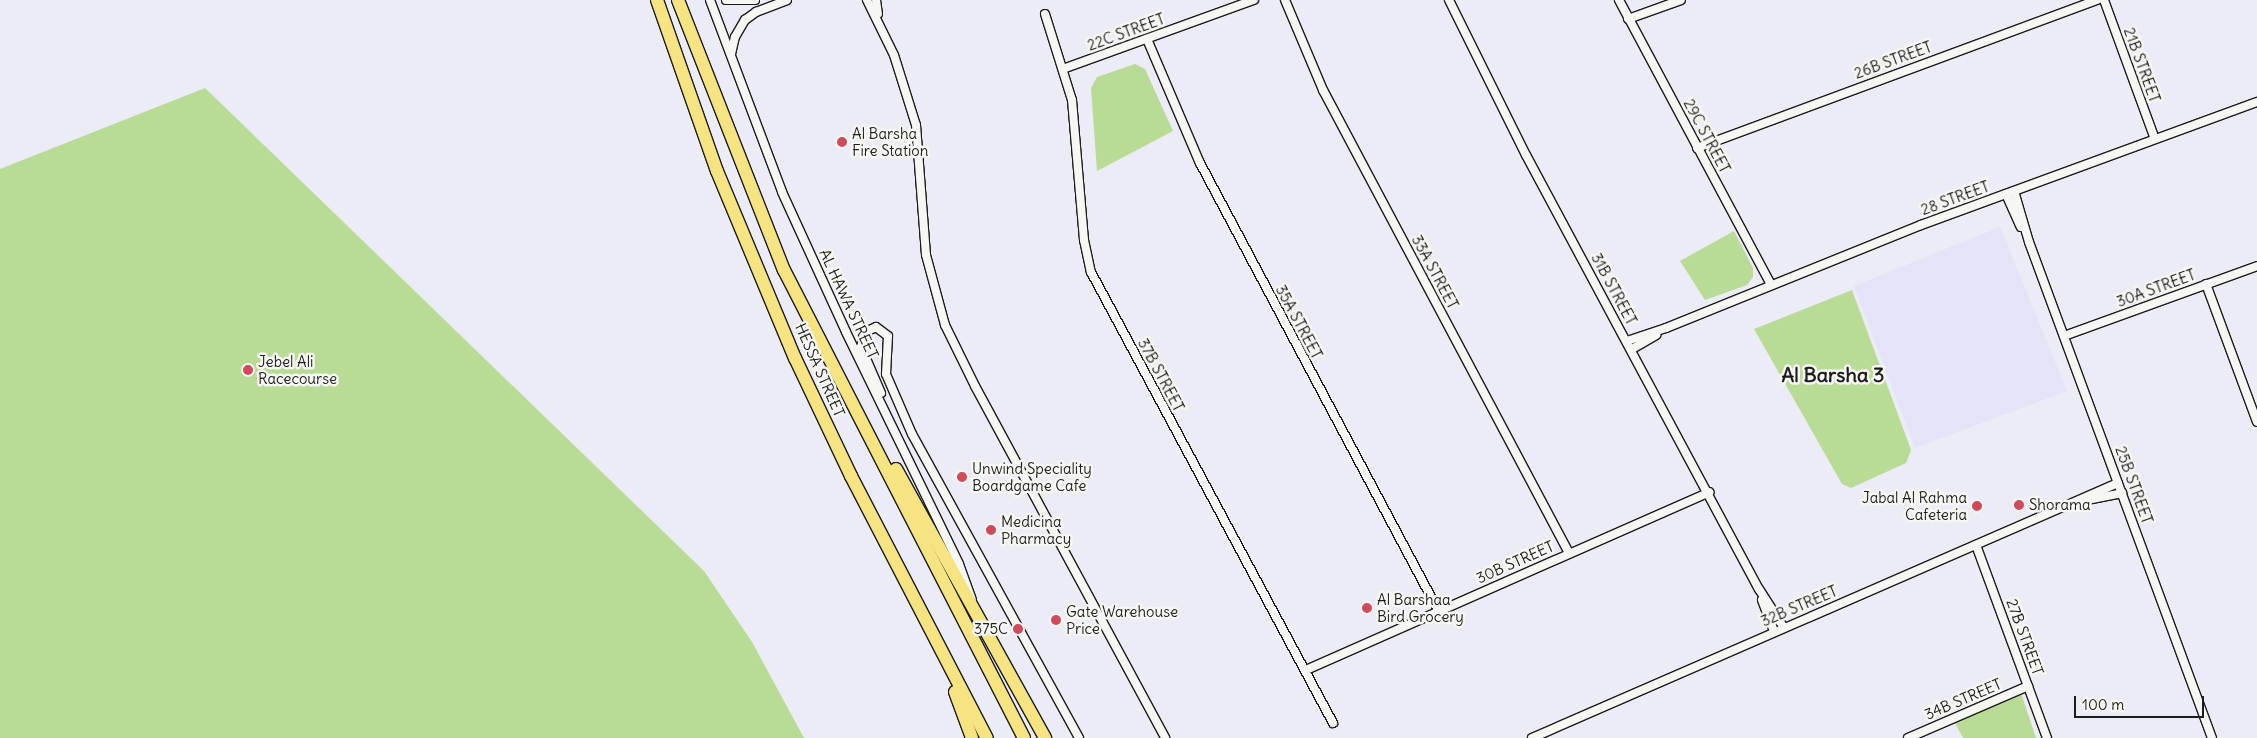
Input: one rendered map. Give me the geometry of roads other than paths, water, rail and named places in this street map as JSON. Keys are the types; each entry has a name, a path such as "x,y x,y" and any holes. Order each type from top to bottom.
{"main road":[{"name":"HESSA STREET","path":"657,0 717,171 795,358 851,476 987,738"},
{"name":"HESSA STREET","path":"678,0 784,270 1024,738"},
{"name":"HESSA STREET","path":"843,384 872,427 1045,738"},
{"path":"939,647 972,738"}],"street":[{"name":"AL HAWA STREET","path":"710,0 782,192 846,332 894,425 966,578 974,613"},
{"path":"726,0 755,0"},
{"path":"731,54 735,37 745,20 756,12 787,0"},
{"path":"867,0 878,18 902,78 916,125 926,255 943,319 974,386 1165,738"},
{"path":"876,0 878,18"},
{"name":"22C STREET","path":"1063,69 1254,0"},
{"name":"33A STREET","path":"1285,0 1323,90 1569,553"},
{"name":"31B STREET","path":"1449,0 1511,127 1709,492 1759,589 1784,628"},
{"name":"29C STREET","path":"1619,0 1771,285"},
{"path":"1628,19 1681,0"},
{"name":"26B STREET","path":"1697,148 2098,0"},
{"name":"21B STREET","path":"2104,0 2155,139"},
{"name":"37B STREET","path":"1044,14 1063,69 1075,117 1084,240 1091,272 1333,723"},
{"name":"35A STREET","path":"1147,39 1200,163 1439,612"},
{"name":"28 STREET","path":"1627,341 1666,328 1771,285 2006,194 2257,102"},
{"name":"25B STREET","path":"2014,191 2029,242 2212,738"},
{"name":"25B STREET","path":"2006,194 2029,242"},
{"name":"30A STREET","path":"2064,336 2257,266"},
{"path":"2206,284 2257,422"},
{"path":"894,425 862,351 863,336 872,328 879,328 888,336 886,374 923,454 996,581 1079,738"},
{"name":"28 STREET","path":"1632,349 1666,328"},
{"name":"32B STREET","path":"1532,738 2118,483"},
{"name":"30B STREET","path":"1306,670 1709,492"},
{"name":"32B STREET","path":"2078,501 2122,493"},
{"name":"27B STREET","path":"1976,545 2047,738"},
{"name":"31B STREET","path":"1759,589 1774,632"},
{"name":"34B STREET","path":"1908,738 2028,686"}],"place":[{"name":"Al Barsha Fire Station","path":"842,142"},
{"name":"Jebel Ali Racecourse","path":"248,370"},
{"name":"Unwind Speciality Boardgame Cafe","path":"962,477"},
{"name":"Shorama","path":"2019,505"},
{"name":"Jabal Al Rahma Cafeteria","path":"1977,506"},
{"name":"Medicina Pharmacy","path":"991,530"},
{"name":"Al Barshaa Bird Grocery","path":"1367,608"},
{"name":"Gate Warehouse Price","path":"1056,620"},
{"name":"375C","path":"1018,629"}],"district":[{"name":"Al Barsha 3","path":"1833,374"}]}
